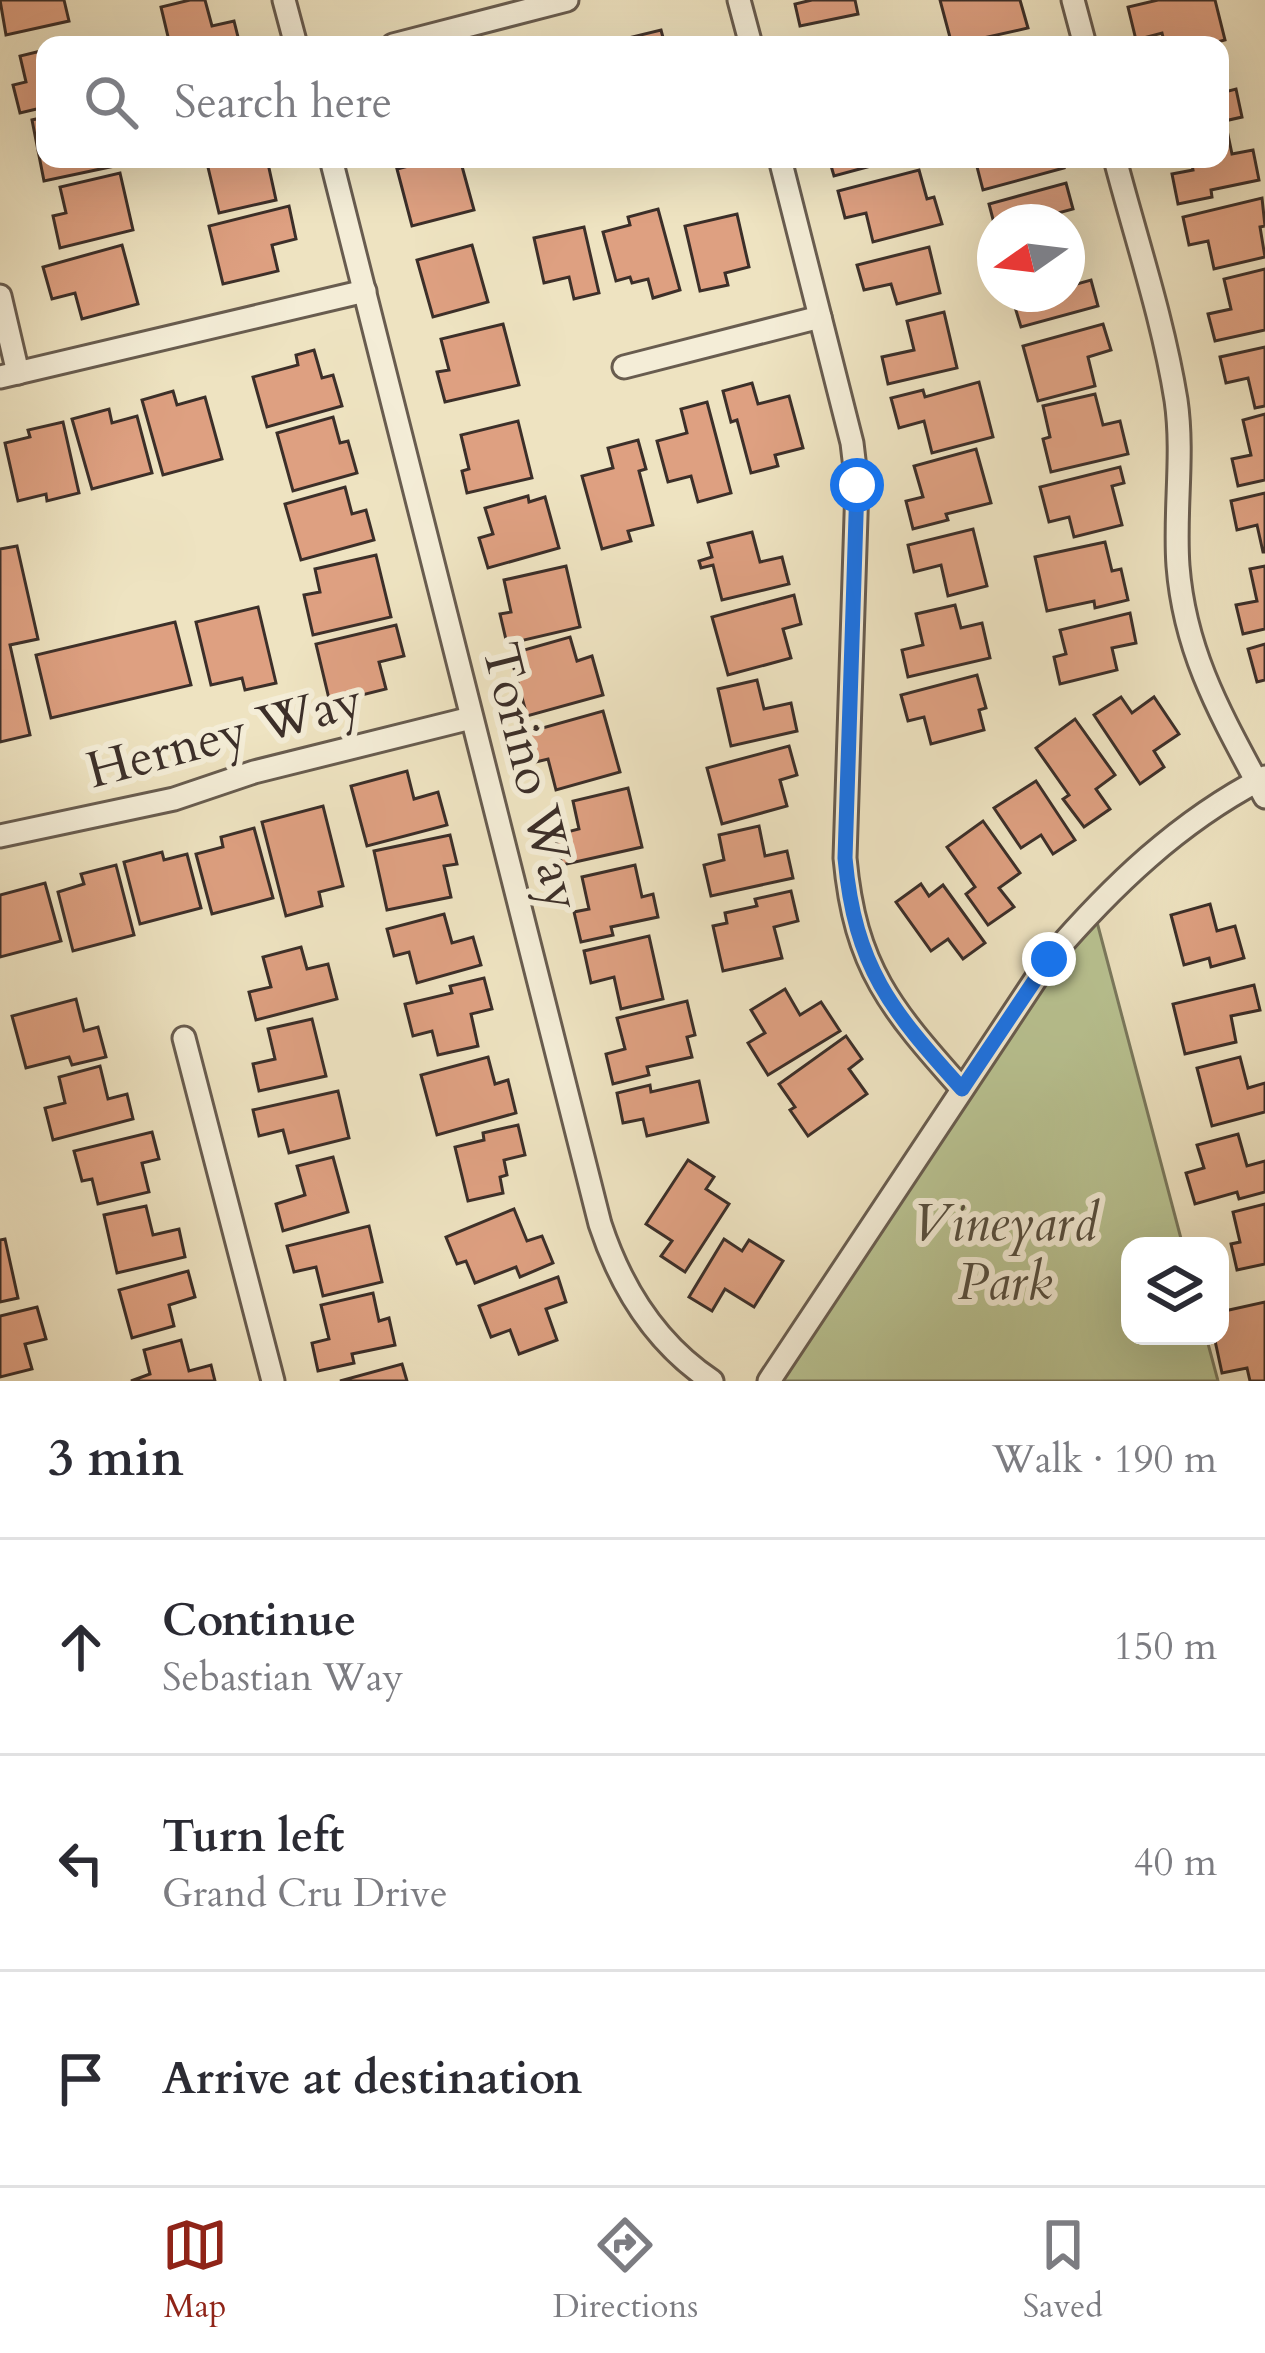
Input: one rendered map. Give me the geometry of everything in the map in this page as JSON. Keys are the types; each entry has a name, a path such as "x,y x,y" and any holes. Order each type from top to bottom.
{"street":[{"path":"284,0 294,36"},
{"path":"428,36 567,0"},
{"path":"739,0 749,36"},
{"path":"1073,0 1083,36"},
{"name":"Torino Way","path":"333,168 611,1255 642,1314 674,1352 712,1381"},
{"path":"782,168 852,443 857,485 845,858 849,900 875,980 900,1020 962,1089"},
{"path":"769,1381 1049,959 1143,859 1207,812 1262,785 1219,716 1197,661 1184,610 1178,567 1176,404 1117,168"},
{"path":"0,296 9,375 365,291"},
{"path":"624,367 820,317"},
{"name":"Herney Way","path":"0,836 174,799 254,772 471,718"},
{"path":"184,1037 273,1381"}],"green space":[{"name":"Vineyard Park","path":"1093,907 1181,1237 1121,1237 1121,1345 1208,1345 1218,1381 769,1381"}],"building":[{"path":"0,0 64,0 69,21 6,35"},
{"path":"205,0 212,26 234,21 238,36 168,36 161,7"},
{"path":"855,0 858,14 800,26 795,4"},
{"path":"940,0 1020,0 1028,28 992,36 950,36"},
{"path":"1158,0 1215,0 1224,36 1135,36 1128,7"},
{"path":"36,52 36,109 20,113 13,85 26,82 20,56"},
{"path":"1236,89 1242,117 1229,120 1229,91"},
{"path":"1229,140 1232,154 1253,150 1259,180 1211,190 1212,197 1178,204 1172,174 1229,168"},
{"path":"41,168 105,168 44,181"},
{"path":"208,168 269,168 276,200 219,213"},
{"path":"462,168 474,210 412,226 397,169"},
{"path":"832,168 864,168 834,176"},
{"path":"977,168 1064,168 983,190"},
{"path":"919,170 927,199 934,197 942,224 873,242 866,213 845,218 838,191"},
{"path":"120,173 133,230 60,248 53,216 66,213 60,187"},
{"path":"1066,183 1072,204 989,204"},
{"path":"1262,198 1265,257 1214,269 1208,241 1189,245 1183,217"},
{"path":"289,206 296,239 272,245 278,271 223,284 209,226"},
{"path":"658,209 680,290 653,298 648,279 616,281 603,232 630,225 628,217"},
{"path":"737,214 749,267 725,273 728,285 700,291 685,226"},
{"path":"584,227 599,293 574,299 569,277 544,283 534,238"},
{"path":"122,245 138,304 82,319 75,293 52,299 43,267"},
{"path":"472,245 488,302 433,317 417,260"},
{"path":"929,247 940,293 897,304 891,284 864,290 857,265"},
{"path":"1265,269 1265,330 1215,341 1208,314 1231,309 1224,279"},
{"path":"1091,280 1098,306 1085,310 1085,282"},
{"path":"944,312 957,368 888,384 882,357 914,350 907,321"},
{"path":"1016,312 1076,312 1021,327"},
{"path":"503,324 519,385 445,402 437,372 449,370 441,339"},
{"path":"1103,324 1111,350 1088,357 1095,386 1038,401 1023,346"},
{"path":"1265,347 1265,406 1255,408 1248,378 1226,383 1220,357"},
{"path":"314,350 322,378 333,375 342,406 267,427 253,377 298,365 296,355"},
{"path":"979,382 993,437 932,453 924,421 899,428 891,398 923,390 925,397"},
{"path":"752,383 758,404 789,396 803,448 775,455 778,466 751,473 737,420 731,422 723,391"},
{"path":"173,391 177,405 205,397 222,459 163,475 142,400"},
{"path":"1095,394 1103,425 1120,421 1128,454 1051,472 1043,439 1050,437 1043,406"},
{"path":"707,402 731,493 698,502 691,476 668,482 657,441 687,433 681,409"},
{"path":"109,409 112,423 137,416 152,473 92,489 72,419"},
{"path":"1265,414 1265,480 1238,486 1232,459 1251,455 1243,420"},
{"path":"333,417 340,443 348,441 357,473 293,491 277,433"},
{"path":"518,421 532,478 467,493 462,471 469,469 461,435"},
{"path":"63,422 79,493 47,501 46,494 18,501 5,443 30,437 28,430"},
{"path":"638,440 646,469 639,471 653,525 628,531 631,541 602,549 582,476 613,468 608,448"},
{"path":"976,449 991,503 946,514 948,520 913,529 906,501 923,497 914,466"},
{"path":"1120,467 1124,483 1112,486 1122,525 1074,537 1069,517 1049,522 1040,487"},
{"path":"345,487 352,514 366,510 374,540 301,560 285,504"},
{"path":"1265,493 1263,552 1257,525 1237,530 1231,501"},
{"path":"528,496 529,502 545,497 559,548 488,568 479,538 493,534 485,508"},
{"path":"973,529 987,586 948,596 941,565 914,572 908,545"},
{"path":"752,532 760,562 782,557 789,584 722,600 713,565 701,568 699,561 712,557 708,543"},
{"path":"1105,542 1112,571 1121,569 1128,600 1047,611 1035,557"},
{"path":"17,546 38,639 10,645 30,735 0,742 0,549"},
{"path":"376,555 391,617 313,635 304,595 320,592 315,569"},
{"path":"566,566 580,627 507,644 500,614 511,612 504,580"},
{"path":"1265,566 1265,629 1243,634 1236,605 1257,601 1250,569"},
{"path":"794,595 801,624 783,629 791,658 728,675 712,617"},
{"path":"955,605 961,628 982,623 990,658 908,677 902,650 923,645 916,614"},
{"path":"258,607 276,683 245,690 242,678 211,685 196,622"},
{"path":"1130,613 1136,643 1112,648 1117,670 1060,684 1054,657 1066,654 1060,630"},
{"path":"175,622 191,685 51,718 36,655"},
{"path":"396,625 404,656 379,662 386,689 330,703 316,644"},
{"path":"570,637 577,661 592,656 603,695 527,716 510,654"},
{"path":"1265,644 1265,680 1257,682 1248,649"},
{"path":"977,675 986,708 979,710 984,730 931,744 924,717 908,721 901,695"},
{"path":"757,680 764,709 791,703 797,731 731,746 718,689"},
{"path":"1121,697 1132,713 1154,697 1179,734 1154,751 1164,767 1140,784 1094,715"},
{"path":"603,711 620,772 556,790 548,759 536,762 528,732"},
{"path":"1075,719 1115,775 1096,789 1110,809 1084,827 1063,799 1069,795 1036,748"},
{"path":"789,746 797,775 780,780 787,806 722,824 707,768"},
{"path":"407,771 414,799 438,792 447,825 367,846 351,786"},
{"path":"1036,781 1075,840 1053,854 1041,835 1021,848 994,808"},
{"path":"628,788 642,847 562,865 555,835 579,829 573,801"},
{"path":"323,806 343,886 319,892 322,906 286,916 262,822"},
{"path":"983,821 1020,873 999,888 1014,907 988,925 966,894 975,887 947,847"},
{"path":"759,826 765,856 787,851 793,878 711,896 704,865 724,860 719,835"},
{"path":"254,828 273,898 212,914 196,854 223,847 221,837"},
{"path":"450,835 457,864 444,866 451,897 387,910 374,851"},
{"path":"162,852 164,860 187,854 201,908 140,924 124,862"},
{"path":"116,865 134,935 73,951 58,892 84,884 81,874"},
{"path":"635,865 642,897 653,894 658,917 611,927 613,935 581,942 574,912 589,909 582,877"},
{"path":"45,883 61,941 0,957 0,895"},
{"path":"921,884 929,896 943,885 985,943 963,959 948,939 931,951 896,902"},
{"path":"791,891 798,921 774,927 782,958 723,971 713,926 727,923 725,913 757,906 755,899"},
{"path":"1210,904 1217,931 1235,926 1244,958 1211,967 1209,958 1184,965 1171,915"},
{"path":"444,914 452,943 473,937 481,965 417,983 409,952 394,956 387,929"},
{"path":"649,936 663,999 621,1009 614,977 591,983 584,951"},
{"path":"301,947 307,969 328,964 337,999 256,1020 249,992 271,987 263,957"},
{"path":"484,978 492,1009 471,1014 478,1046 438,1055 432,1031 413,1036 405,1004 452,993 450,986"},
{"path":"1254,985 1260,1010 1231,1016 1236,1042 1185,1054 1173,1004"},
{"path":"785,989 800,1015 821,1002 840,1031 768,1075 748,1043 765,1033 751,1010"},
{"path":"76,999 84,1031 98,1027 106,1057 72,1065 69,1057 26,1068 12,1016"},
{"path":"687,1001 695,1035 687,1037 692,1057 647,1067 649,1075 613,1084 606,1054 625,1049 617,1018"},
{"path":"312,1019 326,1076 259,1091 253,1064 275,1059 268,1029"},
{"path":"846,1036 862,1059 849,1069 867,1094 808,1136 779,1084"},
{"path":"488,1057 495,1084 508,1080 516,1113 437,1135 421,1075"},
{"path":"1240,1057 1248,1088 1265,1083 1265,1112 1212,1126 1197,1068"},
{"path":"100,1066 108,1099 127,1094 133,1119 53,1140 45,1108 65,1103 59,1077"},
{"path":"699,1081 708,1122 647,1136 643,1119 623,1123 617,1093 650,1085 651,1092"},
{"path":"338,1091 349,1138 289,1153 283,1130 259,1136 253,1110"},
{"path":"518,1125 525,1155 504,1160 503,1193 468,1201 455,1147 484,1140 483,1133"},
{"path":"152,1132 159,1159 142,1163 149,1192 98,1204 92,1179 82,1181 74,1151"},
{"path":"1238,1134 1247,1166 1265,1161 1265,1192 1239,1199 1237,1192 1195,1204 1186,1173 1204,1168 1197,1145"},
{"path":"333,1157 348,1212 283,1231 276,1204 305,1195 297,1166"},
{"path":"688,1160 714,1177 706,1189 729,1204 685,1272 661,1256 672,1241 646,1224"},
{"path":"1265,1204 1265,1264 1237,1270 1231,1244 1240,1242 1233,1212"},
{"path":"146,1206 153,1235 179,1229 185,1257 117,1273 104,1215"},
{"path":"514,1209 527,1241 542,1236 553,1263 520,1277 516,1267 475,1283 466,1261 457,1264 446,1237"},
{"path":"369,1226 382,1282 323,1296 316,1267 294,1272 287,1246"},
{"path":"5,1239 18,1298 0,1302 0,1240"},
{"path":"724,1239 742,1251 749,1240 783,1261 754,1307 725,1289 712,1311 689,1297"},
{"path":"188,1271 195,1297 169,1305 174,1326 132,1338 119,1290"},
{"path":"558,1277 566,1302 546,1309 557,1340 519,1354 510,1330 491,1337 479,1306"},
{"path":"373,1293 379,1321 389,1318 395,1345 352,1354 354,1363 318,1371 312,1343 329,1339 321,1305"},
{"path":"1265,1302 1265,1381 1250,1381 1247,1368 1222,1373 1216,1345 1229,1345 1229,1310"},
{"path":"37,1307 46,1339 25,1344 32,1369 0,1377 0,1316"},
{"path":"181,1340 189,1371 211,1365 215,1381 131,1381 150,1374 144,1350"},
{"path":"402,1364 407,1381 340,1381"}],"route":[{"path":"857,485 845,858 859,941 875,980 900,1020 962,1089 1049,959"}]}
